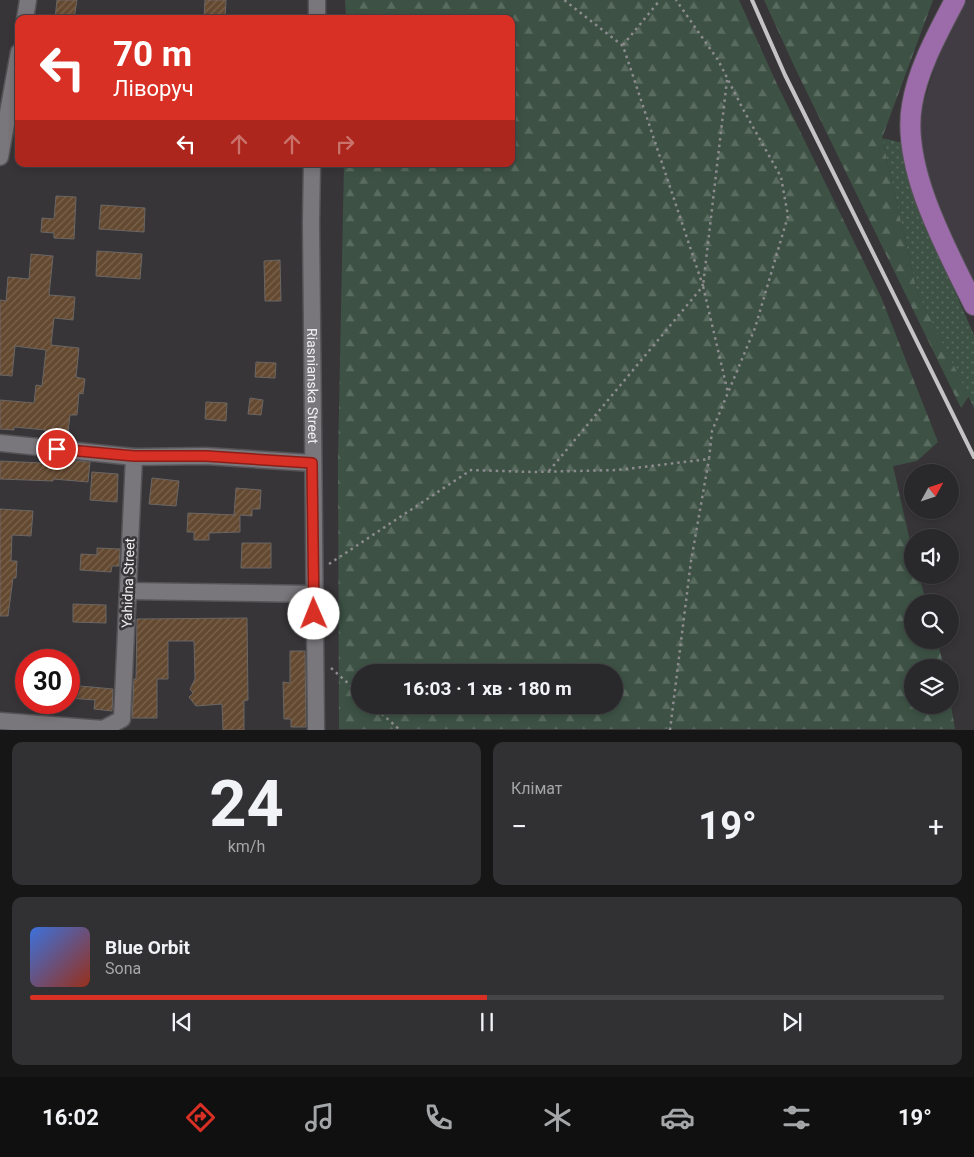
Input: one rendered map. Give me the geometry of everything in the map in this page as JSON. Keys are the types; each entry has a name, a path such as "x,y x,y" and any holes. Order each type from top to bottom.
{"main road":[{"path":"955,0 931,47 912,105 911,149 940,236 974,306"}],"street":[{"path":"26,15 28,0"},
{"path":"317,0 317,15"},
{"path":"0,157 15,74"},
{"name":"Riasnianska Street","path":"312,167 312,463 316,730"},
{"path":"0,443 134,456 206,456 312,463"},
{"name":"Yahidna Street","path":"0,721 103,729 122,719 134,456"},
{"path":"128,591 313,594"}],"path":[{"path":"564,0 623,46 703,286 728,394"},
{"path":"623,46 660,0"},
{"path":"670,730 691,561 709,459 712,431 755,328 788,216 781,177 718,60 676,0"},
{"path":"548,472 703,286 727,78"},
{"path":"313,575 471,470 548,472 618,470 709,459"},
{"path":"315,654 351,686"},
{"path":"382,714 400,730"}],"shaded area":[{"path":"967,0 974,0 974,286 946,230 919,154 922,108 939,54"}],"green space":[{"path":"345,0 739,0 775,80 881,297 938,442 917,461 893,466 907,529 904,529 904,584 921,584 924,594 904,594 904,649 939,649 942,659 904,659 904,714 952,714 955,729 339,729 338,460 344,167 515,167 515,15 346,15"},
{"path":"764,0 933,0 882,138 917,292 969,396 961,408 796,70"},
{"path":"882,138 903,143 932,239 974,335 974,408 917,292"}],"building":[{"path":"57,0 77,0 75,15 55,15"},
{"path":"205,0 226,0 225,15 204,15"},
{"path":"56,196 76,197 74,239 54,238 54,233 41,232 42,218 54,219"},
{"path":"101,205 145,208 144,232 99,229"},
{"path":"97,251 142,254 140,279 96,276"},
{"path":"31,254 53,256 49,295 75,297 73,320 54,318 51,345 79,348 76,377 85,379 83,394 79,393 77,415 70,415 67,440 46,438 46,430 14,427 14,430 0,429 0,400 34,403 36,385 42,386 46,350 15,346 12,376 0,375 0,300 6,301 8,277 29,279"},
{"path":"280,260 281,301 265,301 264,261"},
{"path":"256,362 276,363 275,378 255,377"},
{"path":"250,398 263,400 261,415 248,414"},
{"path":"206,402 227,403 226,421 205,419"},
{"path":"64,460 90,462 88,482 53,479 53,481 0,479 0,461 63,463"},
{"path":"92,472 118,474 117,502 90,500"},
{"path":"152,478 179,481 176,506 149,504"},
{"path":"236,488 261,490 260,509 252,509 252,516 240,515 240,532 209,533 209,540 194,540 194,532 187,532 188,513 234,515"},
{"path":"0,509 33,511 31,536 12,535 11,561 17,561 16,578 13,578 8,616 0,616"},
{"path":"242,543 271,543 271,568 241,568"},
{"path":"97,548 120,549 119,566 112,566 111,572 80,570 81,554 97,555"},
{"path":"73,604 106,605 106,623 73,622"},
{"path":"247,618 248,700 244,701 244,730 223,730 222,704 196,706 189,697 193,693 190,689 195,679 194,641 168,641 168,679 157,679 157,718 132,718 134,679 136,679 137,619"},
{"path":"290,651 305,651 306,727 291,727 291,719 284,719 283,682 290,683"},
{"path":"80,686 113,689 112,711 94,709 95,700 80,699"}],"railway":[{"path":"752,0 785,75 974,457"}],"route":[{"path":"57,449 134,456 206,456 312,463 314,614"}]}
